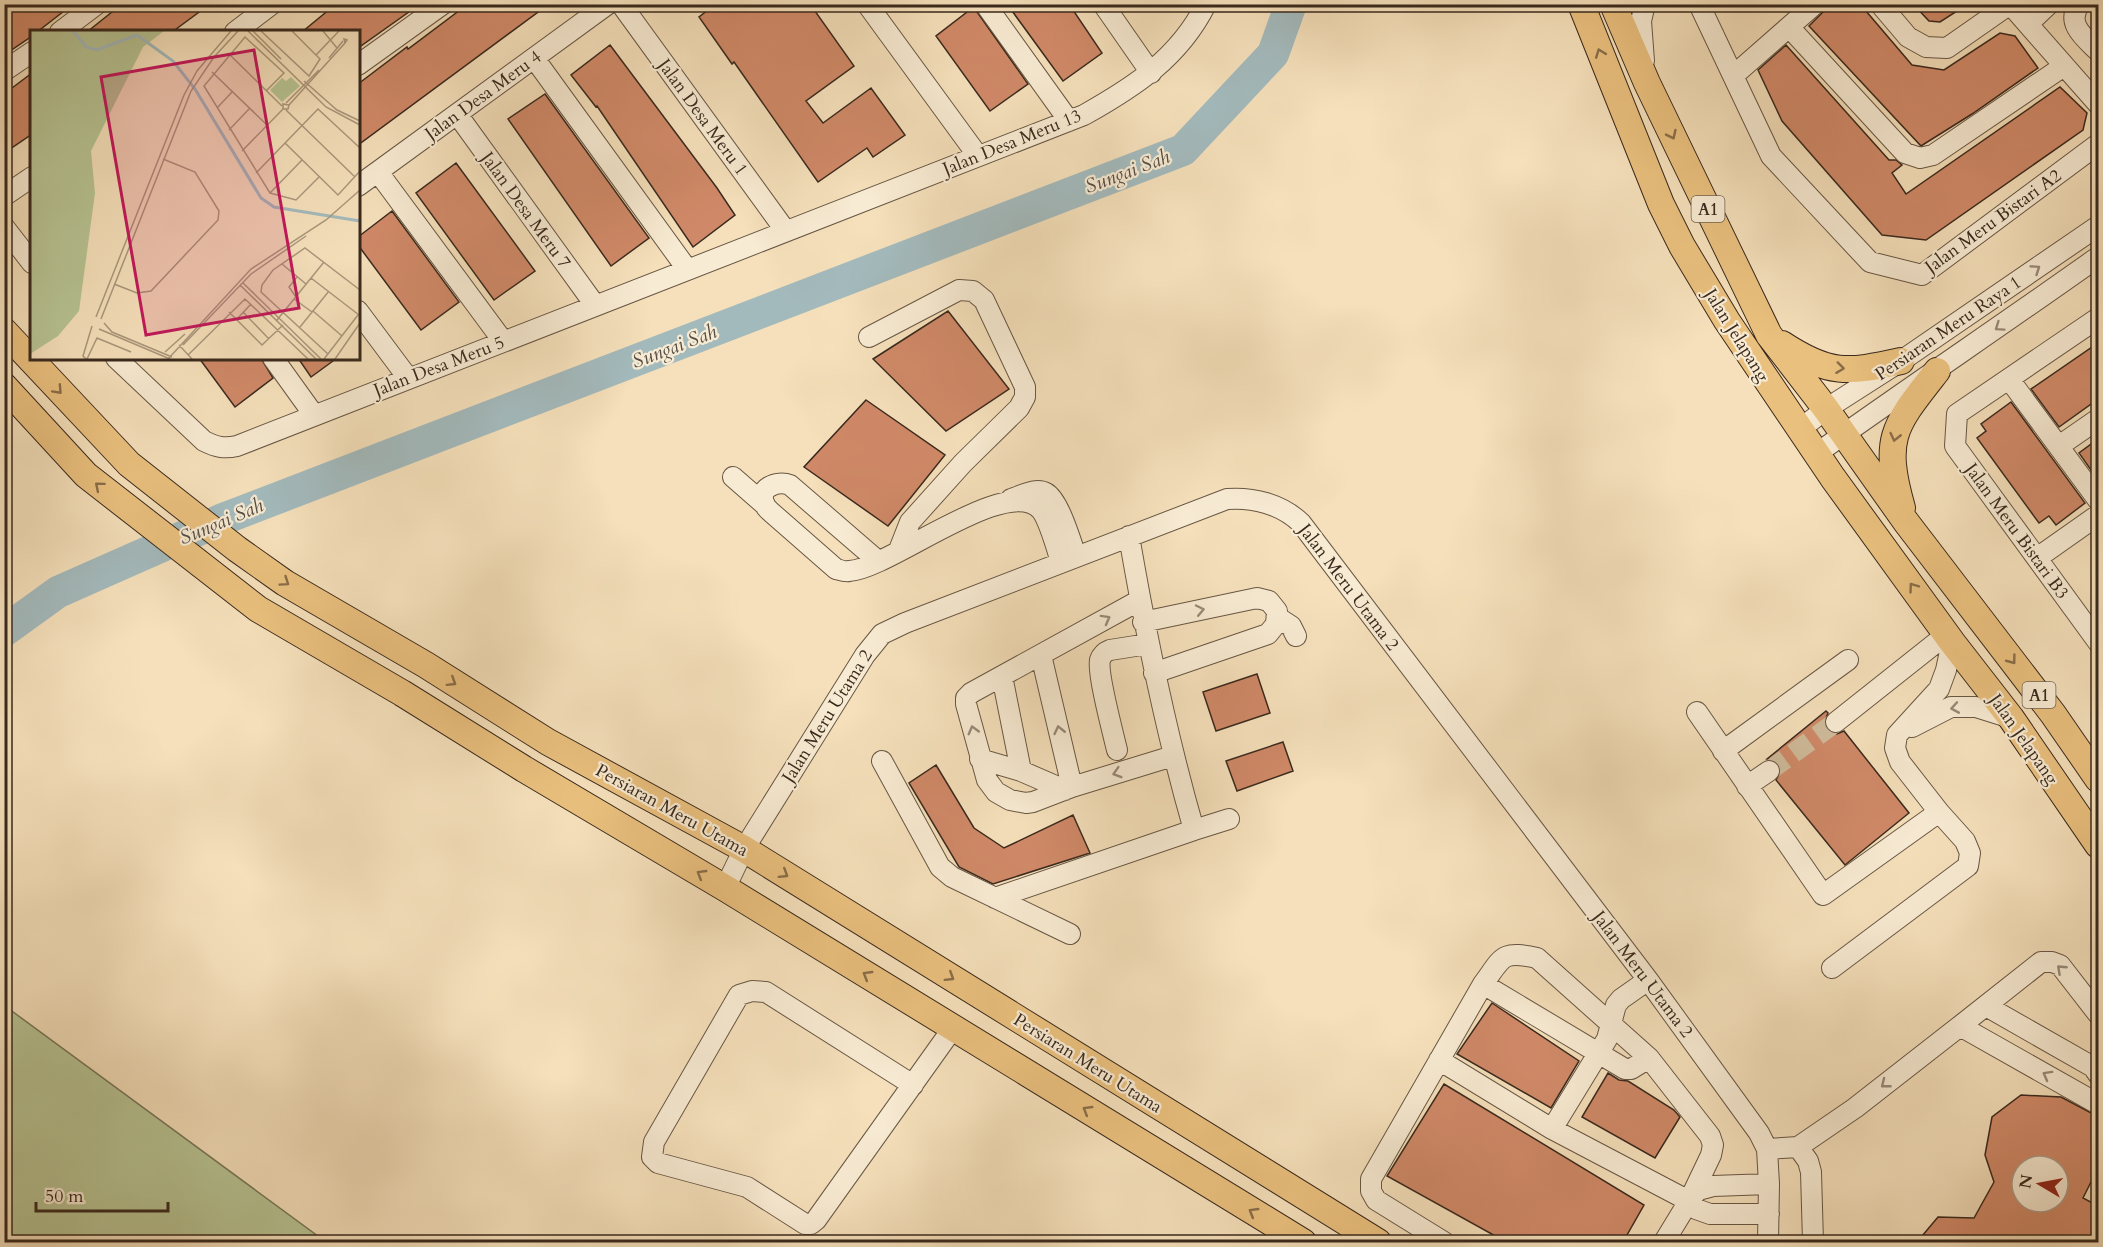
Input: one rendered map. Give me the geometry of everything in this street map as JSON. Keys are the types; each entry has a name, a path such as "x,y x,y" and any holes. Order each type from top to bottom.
{"main road":[{"name":"Jalan Jelapang","path":"1581,4 1661,204 1682,246 1727,321 1798,430 1949,638 2011,718 2097,845"},
{"name":"Jalan Jelapang","path":"1613,4 1647,83 1769,335 1826,409 1906,522 2053,714 2098,779"},
{"name":"Persiaran Meru Utama","path":"4,331 30,359"},
{"path":"1769,335 1817,364 1840,369 1860,370 1901,361"},
{"name":"Persiaran Meru Utama","path":"31,360 129,464 237,549 315,602 426,665 548,742 744,849 1378,1242"},
{"path":"1906,522 1896,488 1892,455 1894,432 1904,413 1937,371"},
{"path":"4,386 86,475 258,609 725,888 1303,1242"},
{"path":"1949,638 1976,613"},
{"path":"524,769 548,742"}],"street":[{"path":"63,30 98,4"},
{"path":"238,30 272,4"},
{"path":"360,64 443,4"},
{"name":"Jalan Desa Meru 4","path":"360,185 608,4"},
{"name":"Jalan Desa Meru 1","path":"621,4 785,230"},
{"path":"867,4 978,156"},
{"path":"985,4 1069,121"},
{"path":"1103,4 1151,73"},
{"name":"Jalan Desa Meru 13","path":"785,230 1069,121 1118,95 1151,73 1186,34 1206,4"},
{"path":"1645,4 1641,21 1641,38 1647,83"},
{"name":"Jalan Meru Bistari A2","path":"1700,4 1771,156 1870,262 1922,275 2098,144"},
{"path":"1733,76 1815,4"},
{"path":"1880,4 1908,38 1926,47 1947,48 2010,4 2098,105"},
{"path":"2028,24 2049,4"},
{"path":"2080,4 2074,20 2077,29 2098,51"},
{"path":"1789,27 1905,153 1920,158 1933,156 2064,66"},
{"path":"4,71 30,53"},
{"path":"534,58 687,269"},
{"name":"Jalan Desa Meru 7","path":"457,114 595,305"},
{"path":"378,172 503,341"},
{"path":"4,196 30,178"},
{"name":"Persiaran Meru Raya 1","path":"1798,430 2098,226"},
{"path":"4,227 30,260"},
{"name":"Jalan Desa Meru 5","path":"119,360 204,441 226,448 237,446 785,230"},
{"name":"Persiaran Meru Raya 1","path":"1816,454 2098,257"},
{"path":"869,337 959,290 973,291 984,300 1025,387 1019,408 963,463 910,522 899,550"},
{"path":"360,313 408,378"},
{"path":"2098,318 2009,379 2098,500"},
{"path":"274,360 314,415"},
{"name":"Jalan Meru Bistari B3","path":"2009,379 1957,414 1955,446 2098,642"},
{"path":"2059,446 2098,419"},
{"path":"733,477 836,568 848,572 878,561 981,510 1034,491 1046,492 1053,500 1069,559"},
{"path":"765,505 763,497 766,490 773,484 782,482 790,486 878,561"},
{"name":"Jalan Meru Utama 2","path":"725,888 744,849 865,656 882,634 904,623 1227,499 1257,500 1292,515 1301,523 1648,980 1758,1133 1767,1149 1768,1242"},
{"path":"2037,558 2098,515"},
{"path":"1129,536 1154,673 1173,756 1194,830"},
{"path":"1143,622 1257,598 1269,601 1277,611 1273,630 1268,634 1154,673"},
{"path":"1140,600 971,693 966,698 966,704 980,759 991,787 1010,800 1033,802 1173,756"},
{"path":"1277,617 1291,626 1296,636"},
{"path":"1836,722 1949,638"},
{"path":"1832,968 1968,866 1970,853 1965,841 1900,762 1895,748 1897,735 1939,689 1946,670 1949,638"},
{"path":"1117,750 1101,676 1102,655 1110,650 1148,645"},
{"path":"1041,655 1069,789"},
{"path":"1724,751 1848,660"},
{"path":"1002,676 1021,771"},
{"path":"1897,735 1951,707 1976,707 2011,718"},
{"path":"1697,712 1823,895 1939,812"},
{"path":"980,759 1069,789"},
{"path":"882,761 940,867 952,877 1070,934"},
{"path":"1747,786 1769,771"},
{"path":"995,898 1229,819"},
{"path":"1444,1242 1376,1200 1371,1191 1371,1179 1483,984 1502,958 1517,953 1537,957 1649,1058 1710,1136 1713,1145 1712,1155 1689,1201 1664,1242"},
{"path":"1767,1149 1798,1147 1855,1108 2041,962 2060,965 2098,1014"},
{"path":"1552,1129 1607,1039 1616,1005 1648,980"},
{"path":"1483,984 1628,1070 1649,1058"},
{"path":"913,1085 766,992 752,991 739,995 654,1142 652,1157 658,1163 747,1187 805,1224 811,1224 816,1220 913,1085 953,1028"},
{"path":"1986,1006 2093,1067 2098,1074"},
{"path":"1960,1026 2098,1104"},
{"path":"1439,1060 1552,1129 1689,1201 1696,1209 1710,1214 1769,1214"},
{"path":"1798,1147 1808,1161 1811,1172 1813,1242"},
{"path":"1689,1201 1698,1190 1713,1186 1769,1184"}],"green space":[{"path":"5,1006 326,1242 5,1242"}],"building":[{"path":"4,4 73,4 40,30 30,30 30,37 4,55"},
{"path":"122,4 210,4 175,30 90,30"},
{"path":"336,4 420,4 360,47 360,30 304,30"},
{"path":"468,4 549,4 360,144 360,82 407,47 408,49"},
{"path":"716,4 810,4 854,66 806,101 823,123 871,88 905,135 873,157 867,148 818,182 734,62 732,64 699,17"},
{"path":"1007,4 1069,4 1102,53 1063,81"},
{"path":"1831,4 1860,4 1912,65 1944,70 2000,33 2015,36 2038,68 1921,146 1809,26"},
{"path":"1913,4 1968,4 1940,22 1929,21"},
{"path":"971,9 975,9 1028,84 990,111 936,36"},
{"path":"610,45 735,215 693,247 597,106 571,75"},
{"path":"1786,45 1889,160 1896,160 1902,165 1892,173 1906,194 2060,87 2087,113 2083,130 1926,240 1882,235 1782,121 1758,70"},
{"path":"30,74 30,135 4,153 4,94"},
{"path":"545,94 649,238 611,266 508,119"},
{"path":"456,163 535,271 494,300 416,193"},
{"path":"392,211 459,302 421,330 360,248 360,235"},
{"path":"948,311 1009,389 946,431 873,359"},
{"path":"2098,343 2098,399 2059,427 2031,389"},
{"path":"200,360 262,360 273,378 235,407"},
{"path":"299,360 334,360 311,377"},
{"path":"866,400 945,455 888,526 804,467"},
{"path":"2011,402 2085,503 2056,525 2049,516 2039,523 1977,438 1986,431 1981,424"},
{"path":"2098,439 2098,480 2079,453"},
{"path":"1257,674 1270,713 1216,731 1203,692"},
{"path":"1826,711 1828,713 1824,723 1827,730 1837,734 1844,731 1909,813 1845,865 1776,780 1781,771 1779,764 1767,759"},
{"path":"1283,742 1293,771 1237,791 1226,761"},
{"path":"936,765 974,828 1004,848 1073,815 1090,853 993,884 959,867 909,783"},
{"path":"1492,1003 1579,1061 1551,1108 1457,1054"},
{"path":"1608,1073 1619,1080 1628,1081 1674,1110 1680,1117 1655,1158 1582,1117"},
{"path":"1444,1084 1644,1205 1623,1242 1506,1242 1387,1176"},
{"path":"2021,1095 2061,1097 2097,1116 2098,1168 2083,1198 2098,1206 2098,1242 1917,1242 1938,1217 1974,1218 1994,1182 1985,1155 1992,1117"}],"waterway":[{"name":"Sungai Sah","path":"4,631 58,592 223,519 1183,150 1273,54 1291,4"}],"tunnel":[{"path":"1769,771 1836,722"}]}
